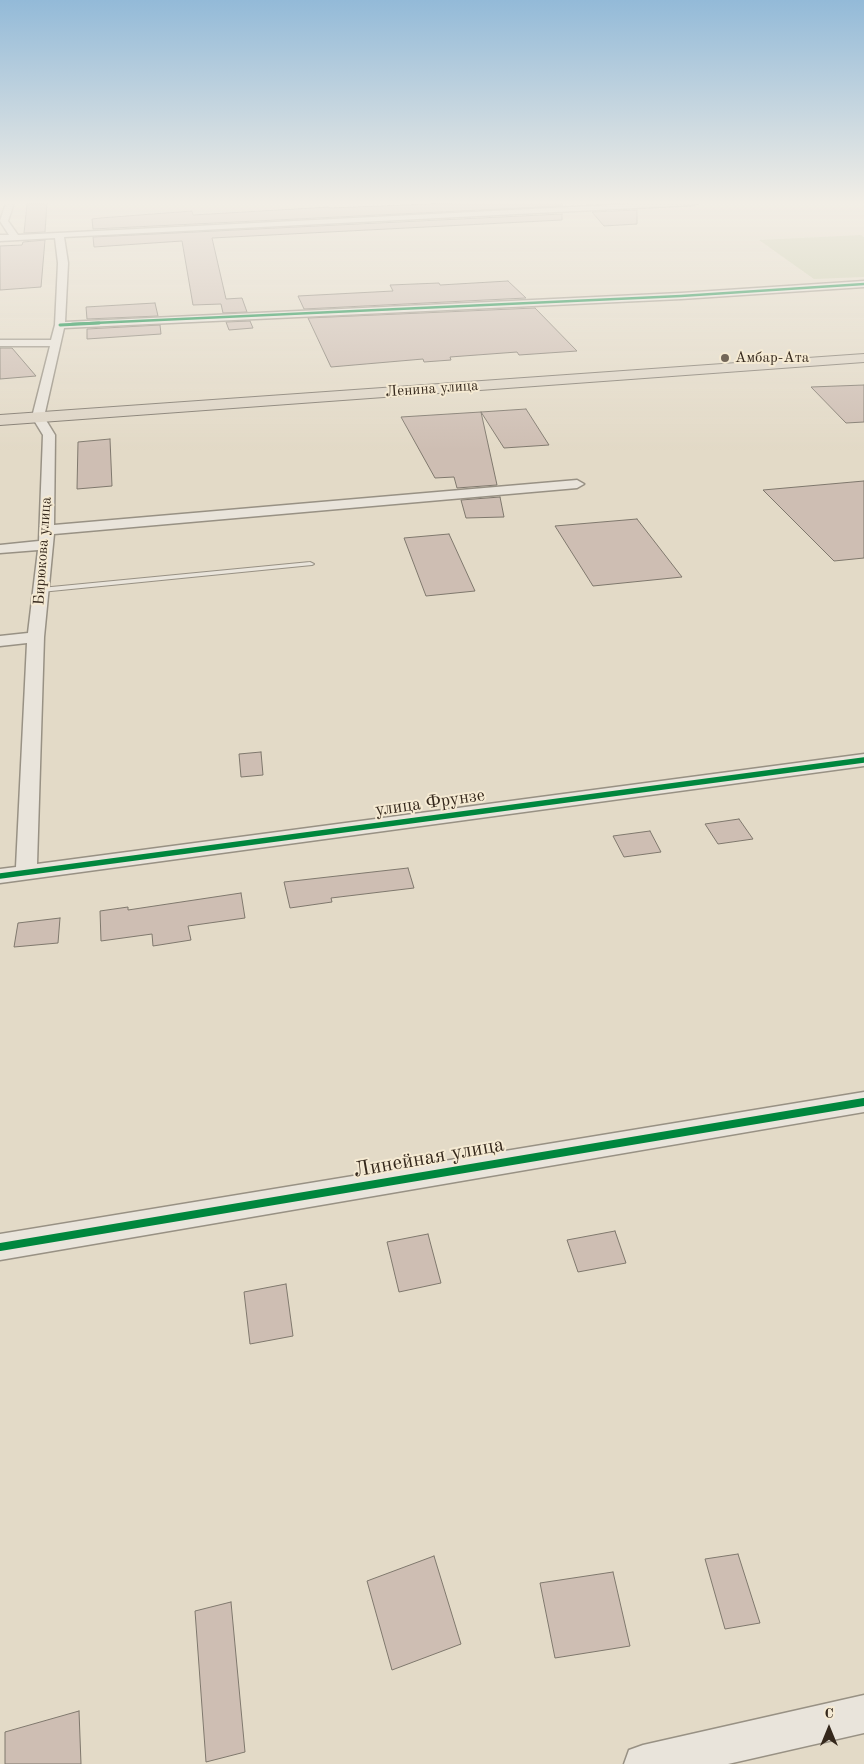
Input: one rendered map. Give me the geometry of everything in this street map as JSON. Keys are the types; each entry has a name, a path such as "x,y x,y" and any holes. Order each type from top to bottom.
{"main road":[{"name":"Ленина улица","path":"0,420 864,358"}],"street":[{"path":"38,416 60,325 62,285"},
{"path":"60,325 681,296 844,285"},
{"path":"0,343 56,343"},
{"name":"Бирюкова улица","path":"26,873 36,637 46,538 49,435 38,416"},
{"path":"0,549 46,538 578,484"},
{"path":"0,641 36,637"},
{"name":"улица Фрунзе","path":"0,876 864,760"},
{"name":"Линейная улица","path":"0,1247 864,1102"},
{"path":"643,1764 864,1714"}],"lane":[{"path":"41,590 310,564"}],"building":[{"path":"0,285 41,285 41,287 0,290"},
{"path":"190,285 223,285 226,299 242,298 247,312 223,313 221,304 193,305"},
{"path":"390,285 513,285 526,298 304,309 298,296 393,291"},
{"path":"155,303 158,316 87,319 86,307"},
{"path":"535,308 577,351 519,355 517,352 450,357 451,360 424,362 423,359 331,367 308,318"},
{"path":"250,321 253,328 229,330 226,322"},
{"path":"160,325 161,334 87,339 87,329"},
{"path":"0,348 12,348 36,376 0,379"},
{"path":"864,385 864,422 846,423 811,387"},
{"path":"526,409 549,445 504,448 481,412"},
{"path":"481,412 497,485 457,488 454,477 435,478 401,417"},
{"path":"110,439 112,486 77,489 78,442"},
{"path":"864,481 864,558 834,561 763,490"},
{"path":"500,497 504,517 466,518 461,500"},
{"path":"637,519 682,577 593,586 555,526"},
{"path":"449,534 475,591 426,596 404,538"},
{"path":"261,752 263,775 241,777 239,754"},
{"path":"739,819 753,839 718,844 705,824"},
{"path":"650,831 661,852 624,857 613,836"},
{"path":"408,868 414,888 331,898 332,902 290,908 284,882"},
{"path":"241,893 245,918 188,926 191,940 153,946 152,934 101,941 100,911 128,907 128,910"},
{"path":"60,918 58,943 14,947 18,923"},
{"path":"615,1231 626,1263 578,1272 567,1240"},
{"path":"428,1234 441,1283 399,1292 387,1242"},
{"path":"286,1284 293,1336 250,1344 244,1292"},
{"path":"738,1554 760,1623 725,1629 705,1559"},
{"path":"434,1556 461,1644 392,1670 367,1581"},
{"path":"613,1572 630,1646 555,1658 540,1583"},
{"path":"231,1602 245,1752 206,1762 195,1611"},
{"path":"79,1711 81,1764 5,1764 5,1732"}],"cycle path":[{"path":"60,325 681,296 844,285"},
{"path":"0,876 864,760"},
{"path":"0,1247 864,1102"}],"place":[{"name":"Амбар-Ата","path":"725,358"}]}
